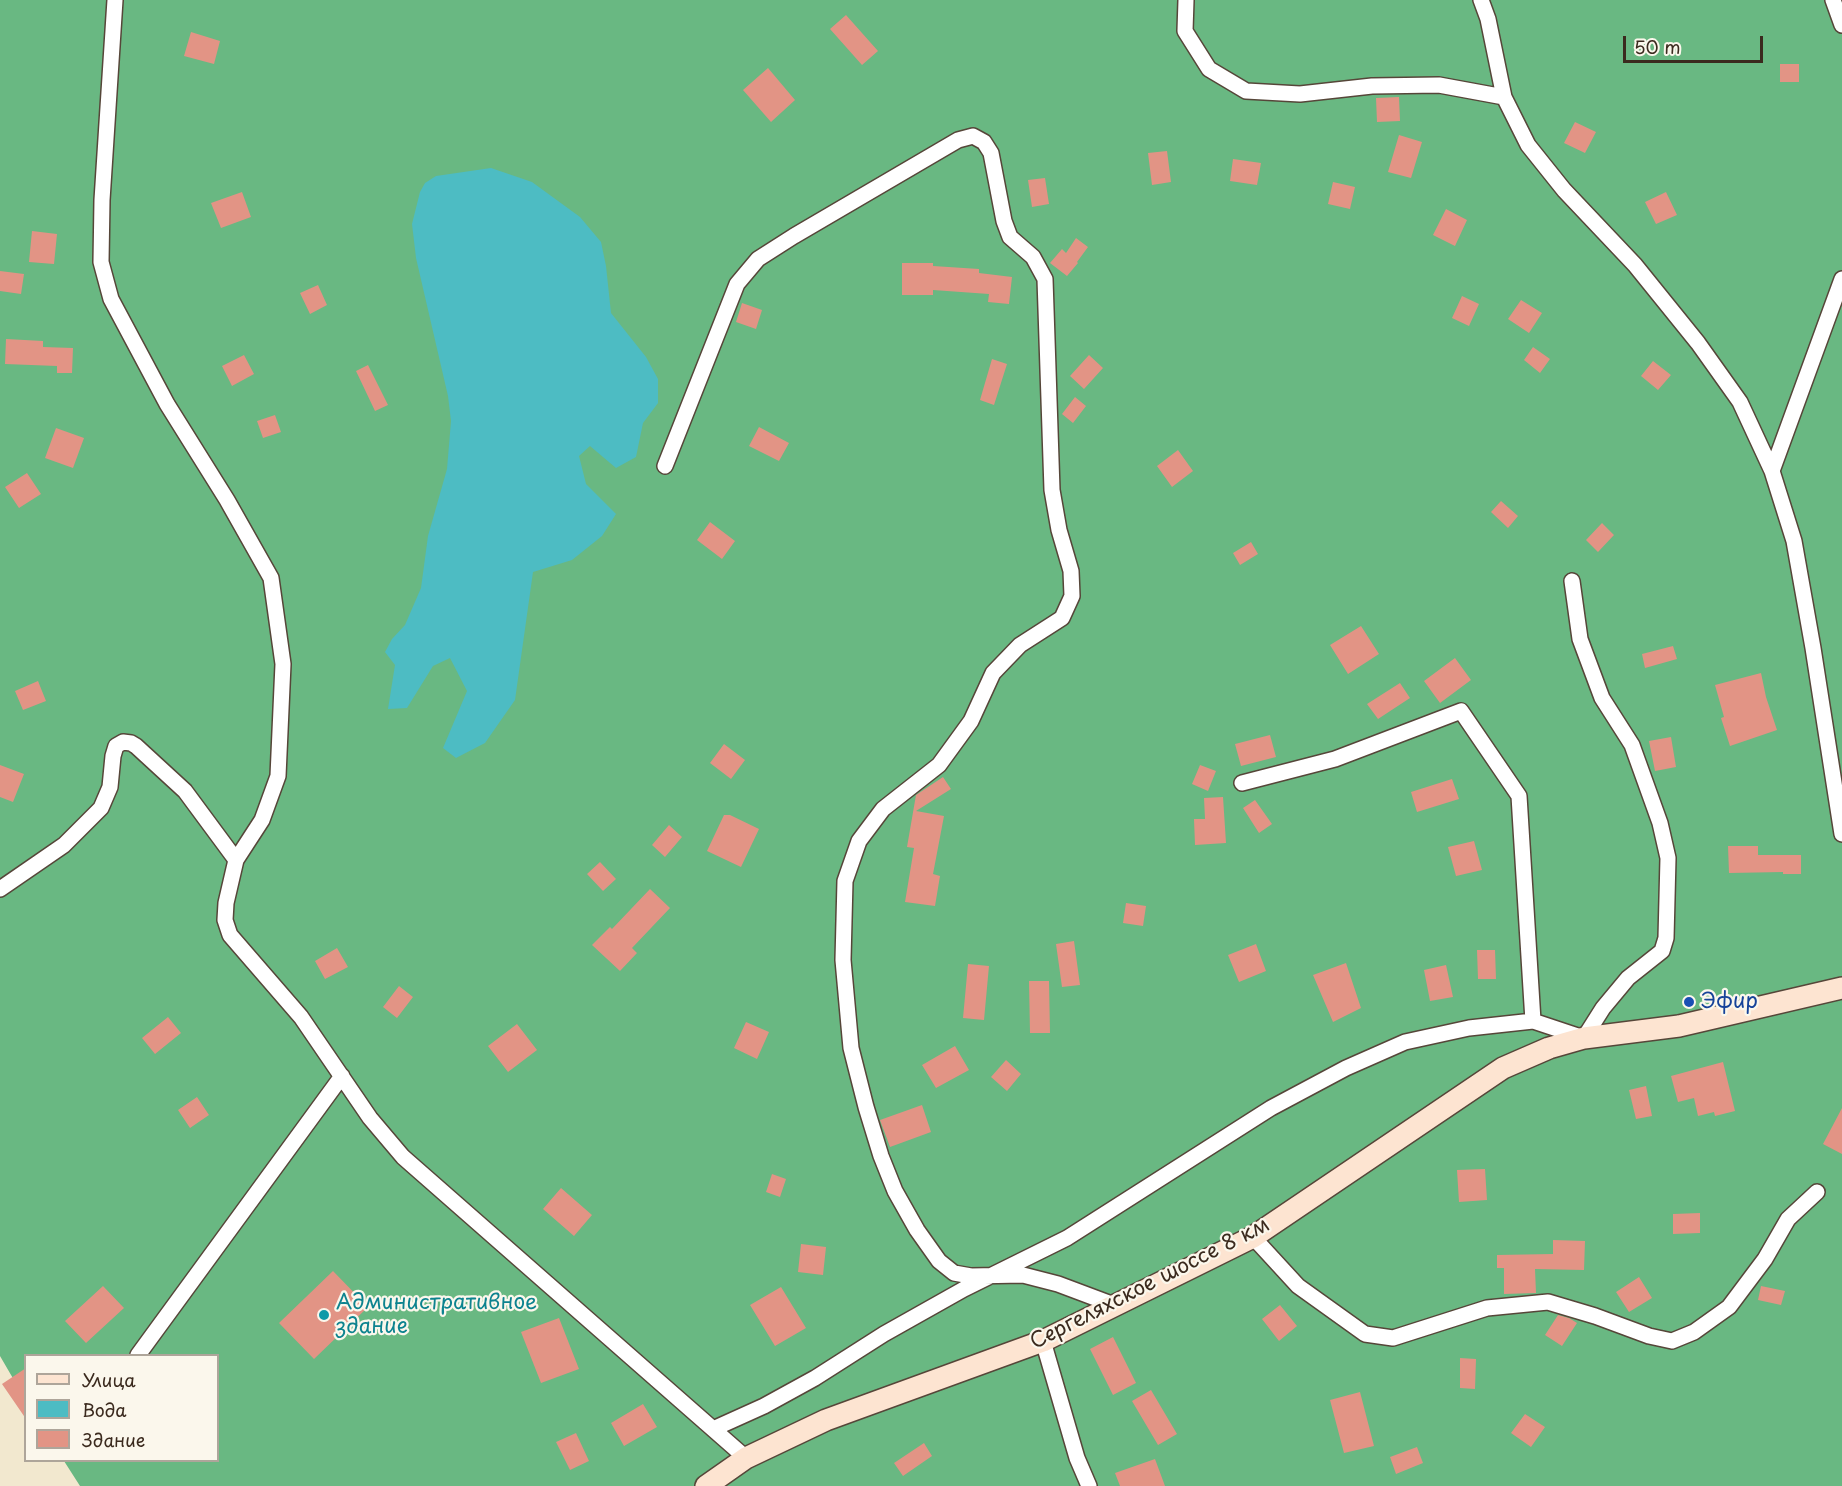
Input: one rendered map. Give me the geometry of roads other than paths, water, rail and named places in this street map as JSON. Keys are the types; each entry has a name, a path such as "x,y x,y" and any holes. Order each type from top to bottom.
{"main road":[{"name":"Сергеляхское шоссе 8 км","path":"706,1486 746,1458 826,1420 1043,1341 1253,1237 1503,1068 1549,1048 1584,1038 1679,1026 1842,988"}],"street":[{"path":"115,0 102,200 101,262 111,299 167,404 272,578 283,664 278,776 262,820 236,860 226,903 225,920 230,934 301,1017 370,1118 404,1157 746,1458"},
{"path":"1186,0 1185,32 1209,69 1246,91 1300,94 1372,86 1439,85 1504,97"},
{"path":"1481,0 1488,19 1504,97 1528,145 1564,190 1635,265 1698,343 1740,402 1772,471 1794,541 1842,834"},
{"path":"1833,0 1842,25"},
{"path":"665,466 737,284 758,259 958,140 973,136 984,142 991,153 1004,221 1010,237 1033,257 1045,279 1052,490 1059,530 1071,571 1072,596 1062,618 1020,645 993,673 971,721 939,765 883,809 859,841 845,880 843,960 851,1047 866,1107 895,1191 917,1230 939,1261 954,1274 1023,1275 1058,1284 1114,1305"},
{"path":"1772,471 1842,279"},
{"path":"713,1429 764,1406 815,1378 884,1334 964,1289 1067,1238 1271,1108 1346,1068 1405,1042 1469,1028 1533,1021 1584,1038 1603,1008 1628,978 1662,951 1666,938 1668,858 1660,823 1632,745 1602,698 1580,639 1572,581"},
{"path":"1242,783 1335,759 1461,711 1519,796 1533,1021"},
{"path":"0,889 64,845 101,808 110,787 116,746 123,742 136,746 186,791 236,860"},
{"path":"139,1354 342,1076"},
{"path":"1253,1237 1298,1286 1365,1334 1393,1338 1487,1308 1548,1302 1648,1336 1672,1341 1694,1332 1729,1307 1765,1259 1788,1219 1817,1192"},
{"path":"1043,1341 1077,1458 1089,1486"}],"water":[{"path":"491,168 532,182 580,217 601,242 611,313 646,357 658,379 658,403 643,423 636,457 616,468 590,446 579,456 586,484 616,514 602,536 572,560 533,572 515,700 485,743 456,758 443,748 467,691 450,658 433,666 407,708 388,709 395,665 385,652 392,639 405,625 421,588 428,536 447,469 451,421 448,396 416,258 412,224 420,192 425,183 436,176"}],"place":[{"name":"Эфир","path":"1689,1002"},
{"name":"Административное здание","path":"324,1315"}]}
